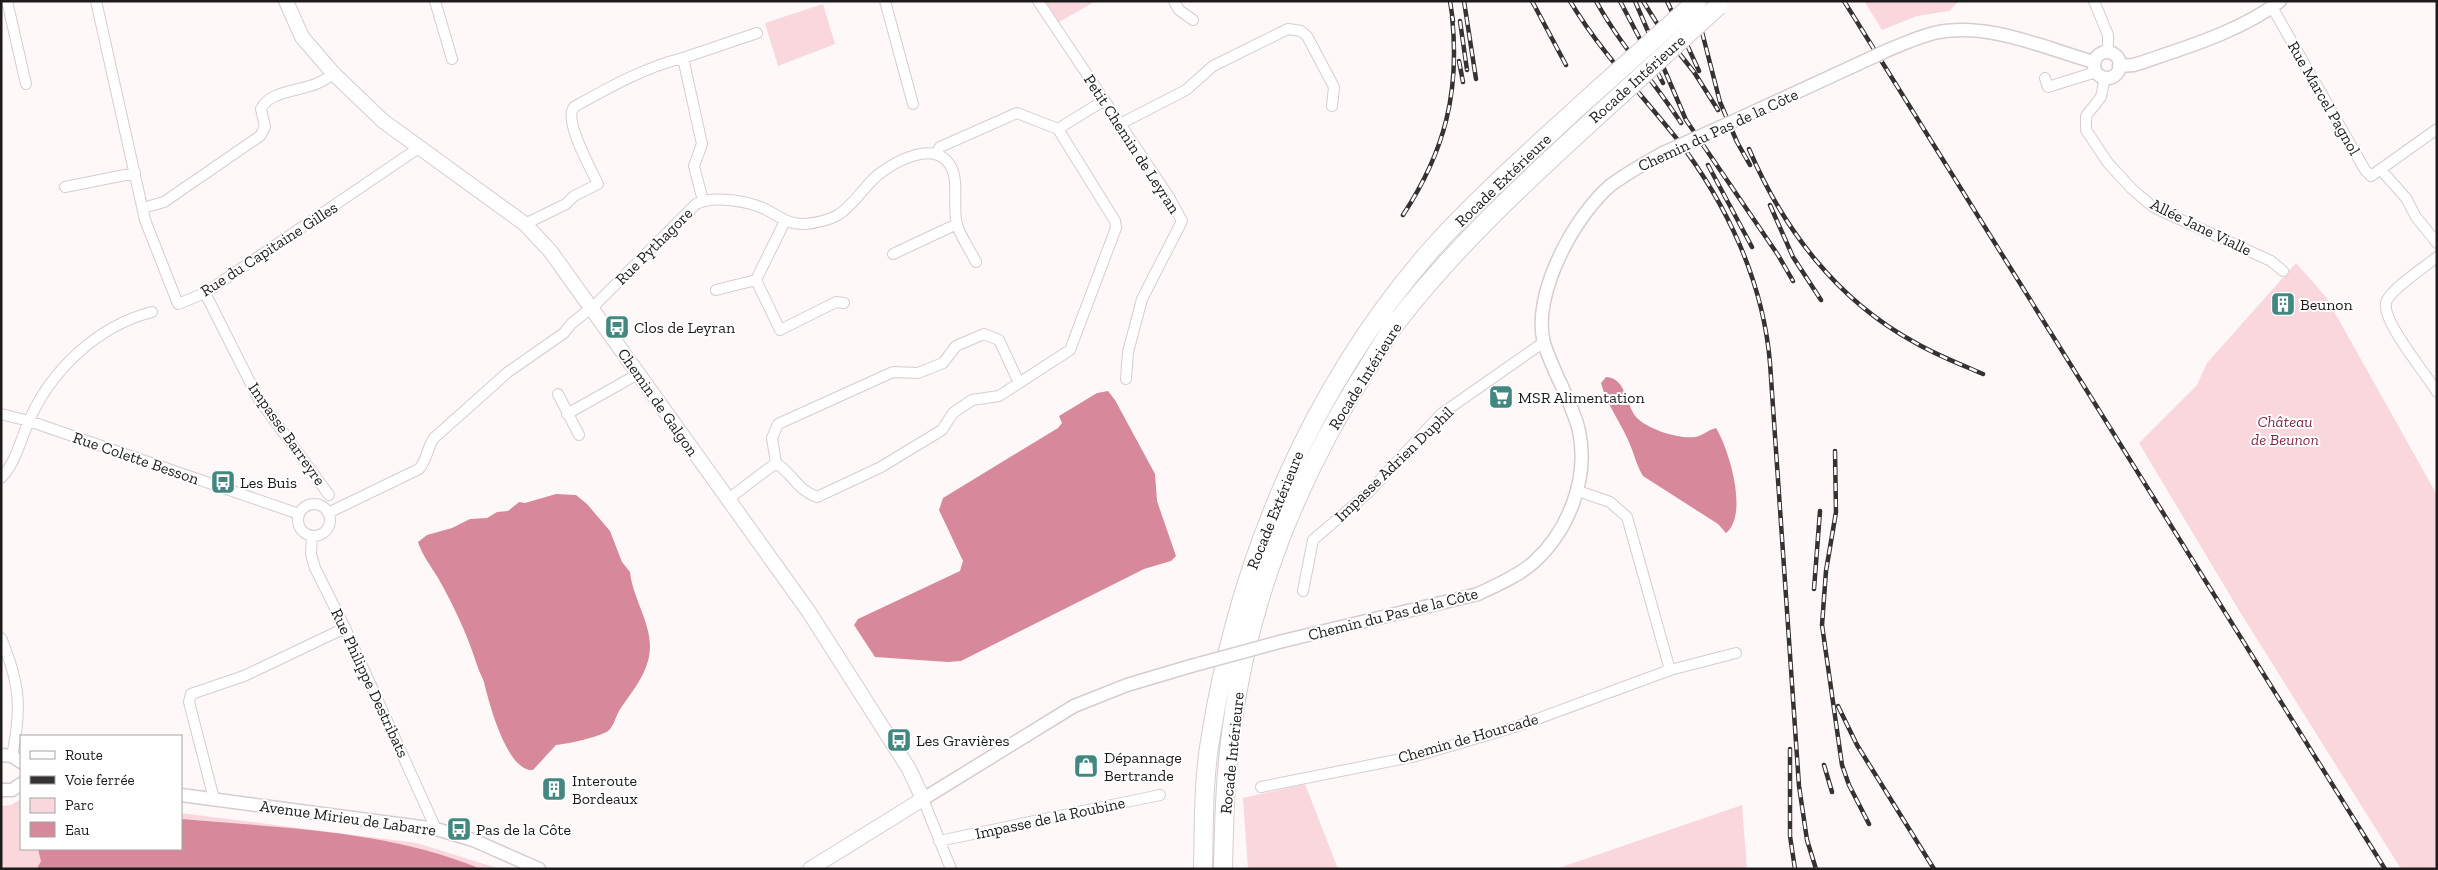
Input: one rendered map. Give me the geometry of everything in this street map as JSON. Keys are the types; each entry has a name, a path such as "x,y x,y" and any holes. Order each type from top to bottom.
{"highway":[{"name":"Rocade Extérieure","path":"1204,869 1205,784 1210,736 1233,624 1253,562 1285,477 1327,398 1380,314 1431,250 1506,174 1697,1"},
{"name":"Rocade Intérieure","path":"1223,869 1225,785 1240,677 1269,568 1306,477 1342,407 1396,324 1446,263 1518,189 1721,4"}],"main road":[{"name":"Chemin de Galgon","path":"286,1 302,37 333,73 383,121 524,224 551,252 809,612 909,769 923,799"},
{"name":"Chemin du Pas de la Côte","path":"810,869 923,799"}],"street":[{"path":"7,1 26,84"},
{"name":"Rue du Capitaine Gilles","path":"96,1 142,208 178,304 205,293 420,148"},
{"path":"436,1 452,59"},
{"path":"885,1 913,104"},
{"name":"Petit Chemin de Leyran","path":"1038,1 1182,221 1142,299 1128,352 1126,379"},
{"path":"1174,1 1179,10 1193,20"},
{"path":"2094,1 2108,35 2108,52"},
{"path":"2119,66 2134,65 2224,33 2249,21 2276,4"},
{"name":"Rue Marcel Pagnol","path":"2276,4 2365,170 2371,176 2382,170"},
{"path":"1120,124 1186,90 1213,66 1288,29 1300,31 1307,36 1334,86 1332,106"},
{"name":"Chemin du Pas de la Côte","path":"923,799 1074,706 1127,685 1283,642 1478,594 1508,579 1534,562 1562,528 1578,491 1581,461 1578,430 1544,342 1543,304 1555,267 1576,226 1610,186 1631,170 1663,153 1888,50 1934,33 1967,30 2000,35 2098,70"},
{"path":"524,224 566,204 574,196 598,184 578,142 570,116 570,111 574,107 667,62 757,33"},
{"path":"2045,78 2048,87 2098,70 2114,75 2119,66 2117,57 2108,52 2098,55 2098,70"},
{"path":"683,58 702,144 694,166 703,201"},
{"name":"Allée Jane Vialle","path":"2098,70 2101,98 2086,116 2086,130 2108,163 2132,189 2153,206 2271,261 2283,271"},
{"path":"142,208 164,202 260,136 265,127 261,109 268,100 292,90 314,86 333,73"},
{"path":"1058,129 1104,101"},
{"path":"976,262 957,224 953,171 944,157 936,154 940,147 1017,112 1058,129 1115,221 1116,228 1070,350 999,396 972,400 952,413 942,430 881,467 817,498 803,492 789,471 776,463 772,438 778,424 893,372 918,373 943,363 956,346 984,334 998,340 1019,383"},
{"path":"2437,129 2382,170 2406,198 2416,217 2437,242"},
{"name":"Rue Pythagore","path":"328,513 419,469 427,457 430,443 434,438 508,372 555,341 696,204 712,200 756,206 785,221 804,224 819,222 838,215 879,174 920,154 936,154"},
{"path":"65,187 135,173"},
{"path":"716,290 756,280 785,221"},
{"path":"893,254 957,224"},
{"path":"2437,257 2392,294 2386,302 2386,309 2414,361 2437,392"},
{"path":"756,280 780,330 836,302 844,303"},
{"name":"Impasse Barreyre","path":"205,293 258,398 330,494"},
{"path":"1,478 12,464 29,421 50,385 64,366 92,340 135,316 152,312"},
{"name":"Impasse Adrien Duphil","path":"1303,591 1313,540 1368,493 1441,414 1544,342"},
{"path":"567,414 638,374"},
{"path":"558,394 579,435"},
{"name":"Rue Colette Besson","path":"1,414 29,421 299,514"},
{"path":"727,500 776,463"},
{"path":"1578,491 1610,502 1627,517 1670,670"},
{"path":"316,504 328,513 329,524 323,533 312,536 300,528 299,514 306,506 316,504"},
{"name":"Rue Philippe Destribats","path":"312,536 312,554 315,568 345,628 436,829"},
{"path":"214,799 189,702 191,694 244,676 345,628"},
{"path":"1,638 16,678 19,703 19,727 12,758"},
{"name":"Chemin de Hourcade","path":"1261,787 1416,756 1518,726 1670,670 1736,653"},
{"path":"1,790 12,790 20,785"},
{"name":"Impasse de la Roubine","path":"939,841 1160,795"},
{"name":"Avenue Mirieu de Labarre","path":"182,796 436,829 473,840 538,869"},
{"name":"Chemin de Galgon","path":"923,799 951,869"}],"green space":[{"path":"1045,1 1096,1 1059,22"},
{"path":"1864,1 1959,1 1949,11 1917,16 1882,30"},
{"path":"823,4 835,44 778,66 765,23"},
{"name":"Château de Beunon","path":"2296,263 2326,297 2437,495 2437,869 2401,869 2240,612 2139,443 2197,385 2207,363"},
{"path":"1305,784 1338,869 1248,869 1243,798"},
{"path":"20,800 20,850 182,850 182,813 417,843 500,869 4,869 1,864 1,806 11,805"},
{"path":"1742,805 1747,869 1556,869"}],"water":[{"path":"1606,377 1618,382 1622,387 1637,418 1656,430 1688,437 1698,436 1716,428 1731,466 1736,497 1736,512 1733,524 1726,533 1718,524 1643,476 1628,439 1611,408 1601,383"},
{"path":"1108,391 1115,400 1155,474 1157,501 1176,556 1171,561 1144,569 961,661 948,662 875,657 854,625 858,619 960,571 963,561 939,510 943,498 1058,428 1062,423 1059,416 1097,393"},
{"path":"556,494 576,495 587,504 610,531 622,562 630,572 631,581 647,628 650,646 644,673 619,711 610,729 591,738 556,745 533,770 524,768 507,749 464,631 418,542 427,535 452,528 470,519 487,518 497,512 508,511 519,502 525,503"},
{"path":"182,819 295,828 372,838 446,856 481,869 37,869 41,861 38,850 182,850"}],"railway":[{"path":"1450,1 1453,21"},
{"path":"1464,1 1476,79"},
{"path":"1532,1 1566,65"},
{"path":"1570,1 1594,37 1677,139 1712,190 1740,245 1760,303 1770,363 1799,786 1807,840 1816,869"},
{"path":"1596,1 1626,48 1681,123"},
{"path":"1620,1 1663,83"},
{"path":"1635,1 1686,120 1778,255 1793,281"},
{"path":"1643,1 1663,33 1694,72 1718,110"},
{"path":"1667,1 1699,71"},
{"path":"1694,1 1720,102 1737,142 1750,165"},
{"path":"1844,1 2385,869"},
{"path":"1403,215 1430,168 1446,120 1454,70 1452,16"},
{"path":"1460,21 1467,70"},
{"path":"1459,61 1463,82"},
{"path":"1749,149 1778,207 1815,260 1837,284 1886,325 1931,351 1983,374"},
{"path":"1708,165 1752,247"},
{"path":"1770,205 1793,257 1821,300"},
{"path":"1835,451 1836,512 1826,571 1822,625 1842,765 1849,785 1869,824"},
{"path":"1814,589 1820,511"},
{"path":"1838,706 1857,745 1934,869"},
{"path":"1790,749 1790,836 1795,869"},
{"path":"1824,765 1832,792"}],"place":[{"name":"Beunon","path":"2283,304"},
{"name":"Clos de Leyran","path":"617,327"},
{"name":"MSR Alimentation","path":"1501,397"},
{"name":"Les Buis","path":"223,482"},
{"name":"Les Gravières","path":"899,740"},
{"name":"Dépannage Bertrande","path":"1086,766"},
{"name":"Interoute Bordeaux","path":"554,789"},
{"name":"Pas de la Côte","path":"459,829"}]}
